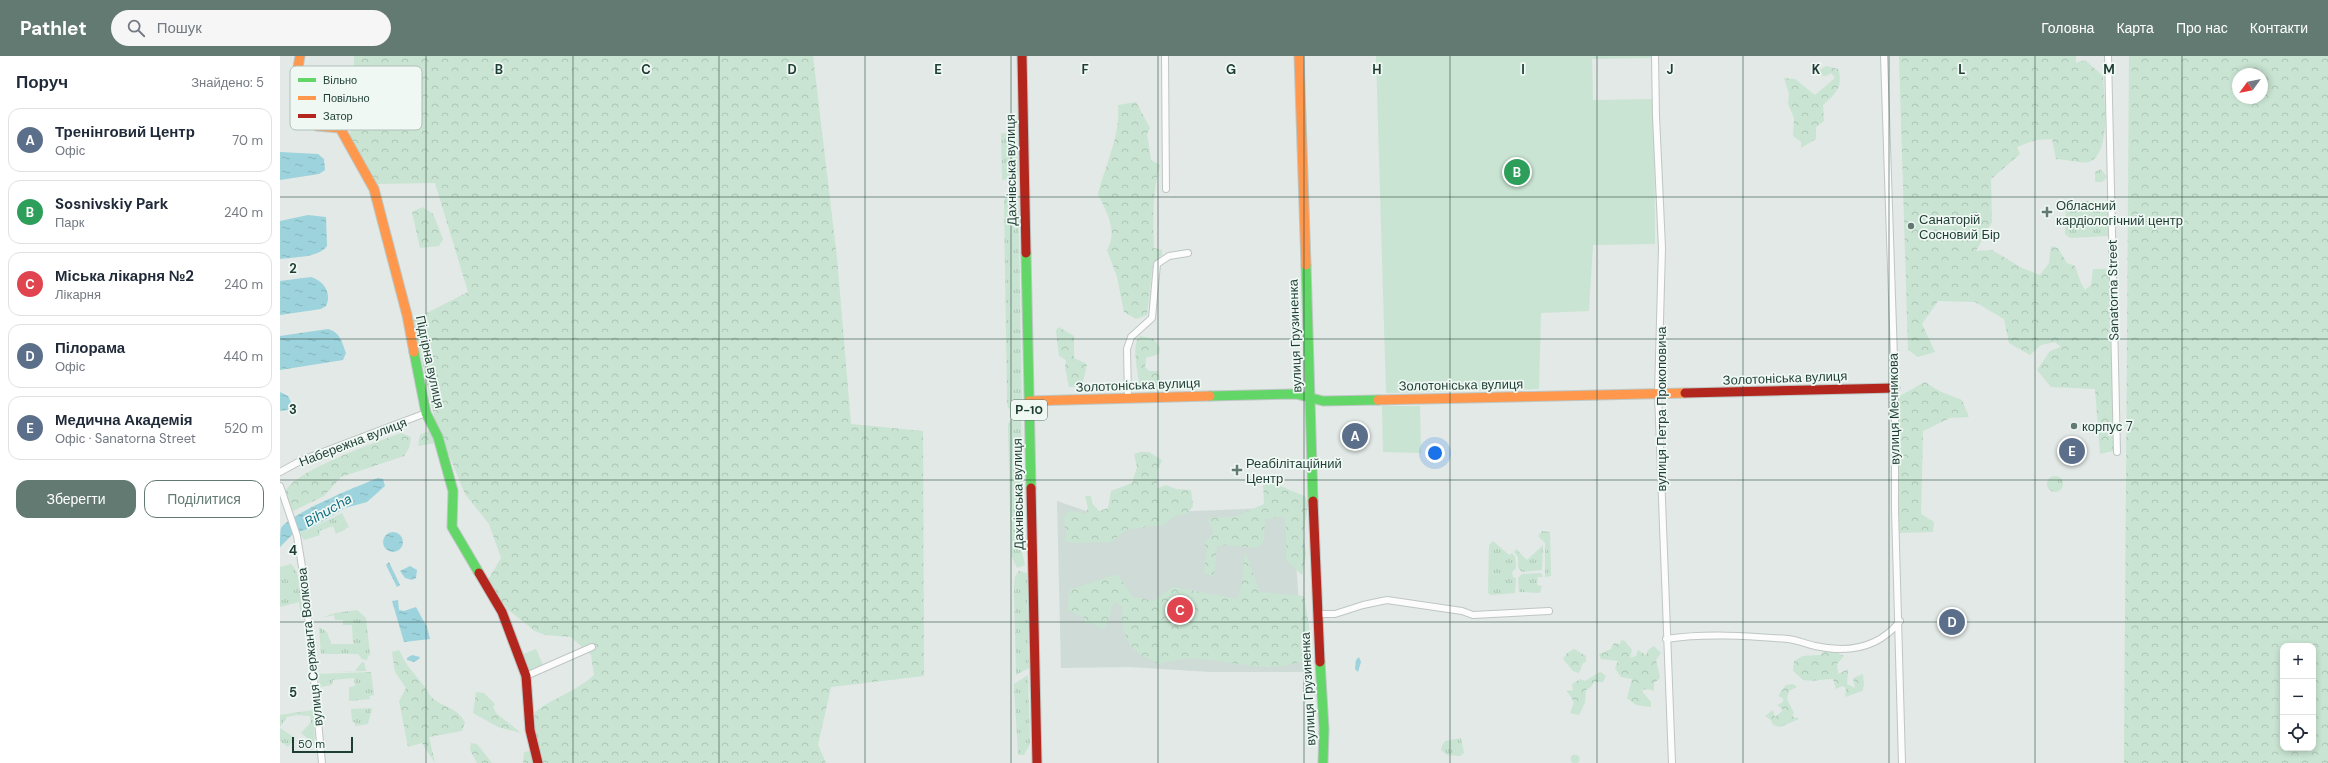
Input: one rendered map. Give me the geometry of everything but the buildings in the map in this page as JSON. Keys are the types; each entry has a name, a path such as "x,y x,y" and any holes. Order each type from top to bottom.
{"street":[{"name":"Підгірна вулиця","path":"299,66 300,56"},
{"name":"Дахнівська вулиця","path":"1022,56 1028,401 1037,763"},
{"path":"1165,56 1166,189"},
{"name":"вулиця Грузиненка","path":"1299,56 1317,614 1324,729 1323,763"},
{"name":"вулиця Петра Прокоповича","path":"1655,56 1662,248 1658,394 1666,639 1672,763"},
{"name":"вулиця Мечникова","path":"1884,56 1895,388 1895,510 1900,621 1902,763"},
{"name":"Sanatorna Street","path":"2108,56 2117,452"},
{"name":"Підгірна вулиця","path":"341,130 374,189 407,315 426,413 438,437 450,478 453,491 452,527 502,612 526,676 530,730 538,763"},
{"path":"1128,399 1127,349 1131,337 1152,318 1158,264 1169,256 1188,253"},
{"name":"Золотоніська вулиця","path":"1028,401 1269,394 1296,394 1324,401 1895,388"},
{"name":"Набережна вулиця","path":"280,472 302,460 426,413"},
{"name":"вулиця Сержанта Волкова","path":"280,486 297,536 305,585 322,763"},
{"name":"вулиця Грузиненка","path":"1317,614 1335,614 1363,605 1387,600 1462,611 1473,615 1549,611"},
{"path":"1666,639 1701,634 1790,639 1821,647 1854,648 1876,642 1892,631 1900,621"},
{"path":"526,676 592,647"}],"shaded area":[{"path":"1057,501 1098,515 1292,507 1304,672 1210,672 1130,667 1061,668"}],"green space":[{"path":"354,56 813,56 837,258 851,424 923,431 924,676 831,687 818,745 826,763 541,763 534,728 535,712 580,686 594,675 591,655 571,637 545,635 535,631 507,609 488,580 501,558 489,524 465,494 435,421 413,320 468,292 435,183 374,184 349,138 351,130 422,130 422,66 354,66"},
{"path":"1376,56 1653,56 1653,58 1592,59 1593,100 1654,99 1655,244 1593,245 1589,311 1541,313 1539,389 1386,393"},
{"path":"1899,56 2076,56 2076,63 2085,60 2103,76 2105,110 2104,137 2101,148 2096,157 2089,162 2056,159 2052,139 2035,140 2017,147 2020,154 1991,179 1992,222 1976,251 1992,250 2022,268 2040,275 2049,263 2051,246 2058,248 2067,263 2075,266 2085,290 2091,285 2093,269 2109,269 2114,369 2113,451 2100,454 2095,389 2051,387 2037,370 2050,351 2061,347 2055,342 2041,345 2030,355 2009,343 2004,319 1975,302 1938,301 1922,324 1935,352 1918,357 1908,350"},
{"path":"2129,56 2328,56 2328,763 2124,763"},
{"path":"1826,66 1838,69 1840,75 1839,85 1835,94 1823,105 1824,121 1816,127 1816,139 1801,148 1801,142 1793,136 1794,118 1788,104 1789,94 1784,78 1795,79 1815,95 1835,78 1831,73 1826,76 1817,75 1818,71"},
{"path":"1136,102 1150,128 1147,134 1151,160 1160,165 1154,196 1153,226 1154,248 1162,250 1162,255 1153,263 1147,315 1136,319 1124,312 1117,277 1107,250 1112,236 1110,222 1098,194 1115,139 1118,105"},
{"path":"1001,133 1016,134 1018,169 1015,177 1002,180 1002,177"},
{"path":"2101,169 2107,177 2102,182 2095,182 2095,172"},
{"path":"1012,187 1018,188 1022,407 1017,411 1008,408 1007,400 1004,202 1009,189"},
{"path":"2074,201 2103,201 2108,204 2110,232 2108,236 2070,238 2065,234 2066,206 2074,206"},
{"path":"423,207 433,214 443,239 439,246 420,248 412,212"},
{"path":"1059,327 1074,336 1074,358 1087,364 1082,386 1069,387 1065,367 1066,360 1059,356 1056,330"},
{"path":"1140,336 1154,339 1160,348 1159,354 1146,358 1145,367 1149,371 1158,371 1161,385 1158,390 1152,392 1140,389 1135,353 1137,340"},
{"path":"1925,382 1939,391 1962,400 1969,417 1950,418 1923,431 1921,514 1934,522 1933,532 1899,533 1898,397"},
{"path":"1382,406 1420,406 1421,453 1383,452"},
{"path":"1018,415 1021,419 1023,497 1022,505 1016,512 1016,542 1021,547 1025,565 1017,568 1011,555 1008,424 1013,417"},
{"path":"437,427 441,442 418,446 420,435"},
{"path":"401,433 411,437 409,448 404,456 341,477 324,496 293,511 285,492 292,484 304,475 356,450"},
{"path":"1149,452 1162,460 1157,471 1157,489 1166,485 1176,489 1191,490 1193,506 1187,514 1176,515 1164,525 1128,529 1111,542 1075,543 1064,541 1067,536 1063,519 1069,510 1085,514 1088,508 1085,496 1091,496 1092,503 1099,511 1108,508 1111,491 1132,483 1137,467 1134,454"},
{"path":"2055,476 2061,478 2063,484 2061,490 2055,492 2049,490 2047,484 2049,478"},
{"path":"1263,482 1279,486 1305,496 1308,505 1303,535 1306,554 1302,575 1286,560 1286,528 1284,517 1265,519 1264,542 1256,548 1226,545 1217,546 1214,577 1203,573 1207,551 1204,543 1214,533 1208,521 1211,518 1237,516 1264,504"},
{"path":"342,513 349,527 336,534 333,526 319,531 320,535 304,540 300,534 302,531 308,530"},
{"path":"1542,531 1550,532 1551,576 1545,577 1545,543 1538,536"},
{"path":"1493,541 1509,555 1512,553 1515,556 1516,568 1512,572 1513,577 1516,578 1515,593 1491,595 1488,593 1489,545"},
{"path":"1543,545 1542,570 1522,572 1518,568 1518,557 1514,552 1516,549 1527,560"},
{"path":"1245,551 1260,592 1304,596 1311,638 1309,660 1277,667 1201,659 1173,660 1159,664 1141,655 1132,647 1126,637 1122,625 1123,607 1114,601 1108,622 1103,629 1092,623 1084,624 1085,618 1068,610 1069,590 1117,574 1133,597 1154,601 1173,587 1237,599 1242,583"},
{"path":"291,564 298,575 303,615 301,616 299,602 280,607 280,567"},
{"path":"1019,571 1027,573 1029,668 1016,675 1014,587 1015,576"},
{"path":"1541,573 1543,577 1538,577 1537,585 1542,586 1540,593 1519,592 1518,578 1522,574"},
{"path":"357,610 366,618 370,655 368,656 367,660 362,659 358,654 321,654 319,627 327,632 331,644 353,644 352,625 343,625 343,620 335,620 334,615 321,618 335,613"},
{"path":"1621,640 1625,641 1632,650 1630,658 1636,656 1638,650 1646,655 1648,650 1654,646 1661,653 1656,660 1660,678 1654,683 1654,691 1647,689 1641,690 1651,702 1651,707 1636,705 1627,698 1632,679 1621,677 1615,668 1618,661 1601,659 1599,654 1611,649 1614,643 1620,644"},
{"path":"536,649 544,667 529,673 521,655"},
{"path":"1574,649 1586,656 1586,662 1583,663 1579,673 1573,671 1563,659 1567,653"},
{"path":"399,650 407,664 432,698 456,712 465,722 462,731 429,737 435,763 422,743 408,747 399,701 406,688 395,672 392,652"},
{"path":"1826,650 1834,651 1844,656 1837,664 1838,674 1848,669 1847,684 1855,688 1853,678 1863,674 1864,685 1862,691 1845,697 1846,688 1842,686 1836,689 1833,679 1810,681 1803,680 1793,671 1794,661 1803,656 1820,655"},
{"path":"362,662 364,662 366,671 330,672 355,671"},
{"path":"371,672 374,695 369,696 370,699 349,701 349,687 355,686 354,678 333,680 332,685 320,687 318,674"},
{"path":"1600,672 1606,676 1603,682 1594,682 1591,687 1586,690 1585,702 1579,715 1570,713 1574,702 1567,691 1573,690 1572,684 1580,679 1585,681"},
{"path":"1028,675 1030,744 1024,755 1018,755 1014,684"},
{"path":"1793,684 1797,687 1789,691 1787,699 1794,713 1792,716 1799,719 1780,727 1773,725 1771,720 1765,716 1773,710 1775,717 1783,710 1777,705 1783,702 1783,698 1778,696 1786,685"},
{"path":"476,692 484,693 495,704 493,707 496,713 521,733 498,727 473,713"},
{"path":"372,708 368,724 355,726 355,723 352,721 351,709"},
{"path":"313,710 315,745 301,733 311,722 310,716 296,715 287,717 280,727 280,715"},
{"path":"280,728 295,738 288,747 280,741"},
{"path":"1461,738 1464,753 1460,756 1447,755 1441,750 1445,741"},
{"path":"471,743 477,744 492,763 477,763 470,750"},
{"path":"530,751 538,763 523,763 524,752"},
{"path":"1575,754 1580,759 1575,764 1570,759"}],"water":[{"path":"280,152 318,154 324,159 325,170 319,174 280,180"},
{"path":"308,215 326,217 327,246 318,253 312,255 280,259 280,221"},
{"path":"311,277 320,281 326,288 328,301 326,306 321,309 280,315 280,281"},
{"path":"328,329 335,332 342,341 346,353 343,360 280,370 280,336"},
{"path":"280,392 288,396 291,402 288,410 280,411"},
{"name":"Bihucha","path":"378,478 383,479 385,486 367,502 345,508 311,528 293,534 280,547 281,528 287,522 326,500"},
{"path":"393,532 400,535 403,542 400,549 393,552 386,549 383,542 386,535"},
{"path":"389,562 400,585 397,587 386,565"},
{"path":"410,566 417,570 416,578 412,580 405,578 400,571"},
{"path":"398,600 399,610 404,611 416,607 427,627 430,639 404,642 392,601"},
{"path":"412,655 420,657 414,662 407,660 407,658"},
{"path":"1359,657 1361,662 1358,672 1355,669 1356,660"}],"traffic: fast":[{"path":"1026,253 1031,488"},
{"path":"1306,265 1313,501"},
{"path":"414,352 426,413 438,437 453,491 452,527 479,573"},
{"path":"1210,396 1296,394 1323,401 1378,400"},
{"path":"1320,662 1324,729 1323,763"}],"traffic: slow":[{"path":"299,66 300,56"},
{"path":"1299,56 1306,265"},
{"path":"341,130 374,189 407,315 414,352"},
{"path":"1378,400 1685,393"},
{"path":"1029,401 1210,396"}],"traffic: jam":[{"path":"1022,56 1026,253"},
{"path":"1685,393 1895,388"},
{"path":"1031,488 1037,763"},
{"path":"1313,501 1320,662"},
{"path":"479,573 502,612 526,676 530,730 538,763"}],"place":[{"name":"Sosnivskiy Park","path":"1517,172"},
{"name":"Обласний кардіологічний центр","path":"2047,212"},
{"name":"Санаторій Сосновий Бір","path":"1911,226"},
{"name":"корпус 7","path":"2074,426"},
{"name":"Тренінговий Центр","path":"1355,436"},
{"name":"Медична Академія","path":"2072,451"},
{"name":"Реабілітаційний Центр","path":"1237,470"},
{"name":"Міська лікарня №2","path":"1180,610"},
{"name":"Пілорама","path":"1952,622"}]}
